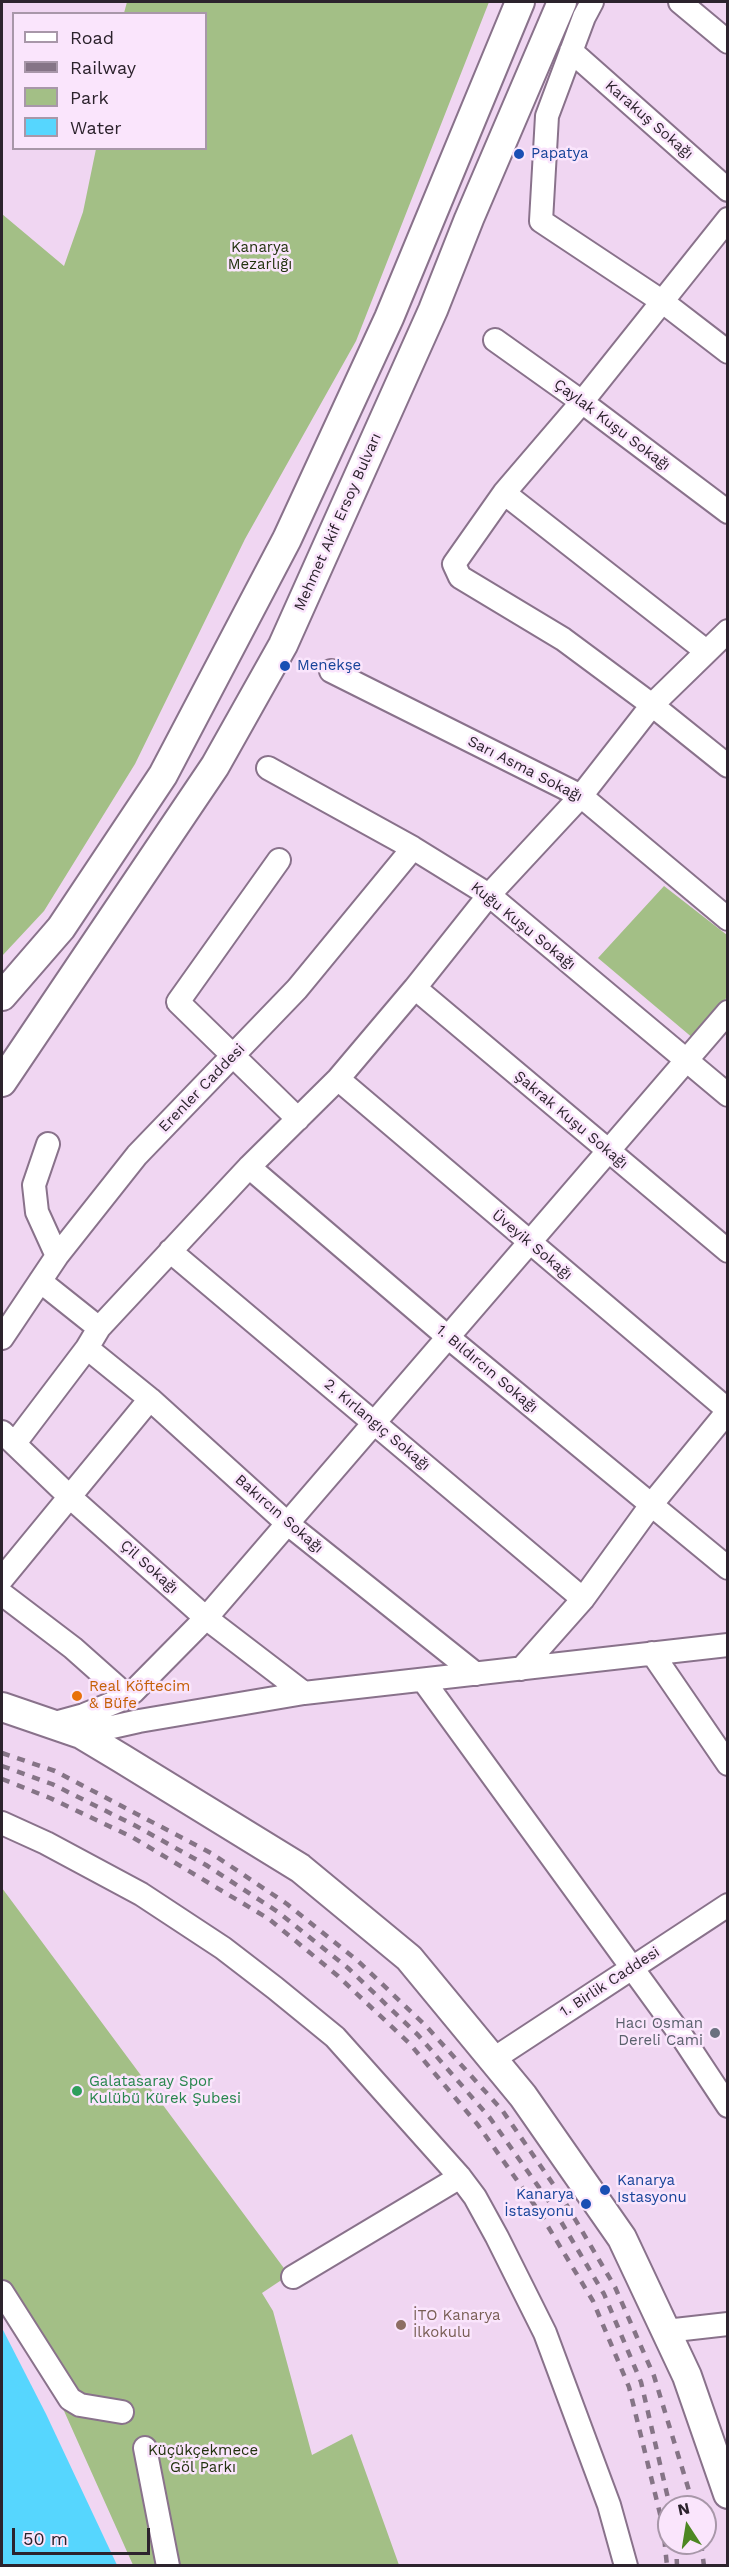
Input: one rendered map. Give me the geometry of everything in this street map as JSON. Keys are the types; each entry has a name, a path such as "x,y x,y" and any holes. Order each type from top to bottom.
{"main road":[{"path":"2,996 62,928 163,775 281,550 389,318 520,2"},
{"name":"Mehmet Akif Ersoy Bulvarı","path":"50,1007 215,766 283,645 433,310 469,219 562,2"},
{"path":"2,1053 50,1007"},
{"path":"2,1082 50,1007"},
{"path":"2,1707 81,1734 121,1758 300,1868 393,1942 426,1978 524,2096 622,2238 687,2376 728,2494"}],"street":[{"path":"592,2 547,116 541,221 663,302 728,352"},
{"path":"680,2 728,42"},
{"name":"Karakuş Sokağı","path":"571,51 728,190"},
{"path":"728,219 582,402 504,493 454,564 460,577 563,639 652,705 728,766"},
{"name":"Çaylak Kuşu Sokağı","path":"495,340 728,512"},
{"path":"504,493 706,651"},
{"path":"8,1438 87,1348 99,1328 249,1167 339,1079 416,988 489,895 581,796 652,705 728,631"},
{"name":"Sarı Asma Sokağı","path":"331,671 581,796 728,919"},
{"name":"Kuğu Kuşu Sokağı","path":"268,768 413,848 489,895 728,1095"},
{"name":"Erenler Caddesi","path":"2,1338 57,1256 137,1155 297,989 413,848"},
{"path":"279,860 178,1002 298,1119"},
{"name":"Şakrak Kuşu Sokağı","path":"416,988 728,1251"},
{"path":"51,1724 84,1715 128,1696 206,1618 728,1012"},
{"name":"Üveyik Sokağı","path":"339,1079 530,1244 728,1410"},
{"path":"48,1143 34,1185 37,1212 57,1256"},
{"name":"1. Bıldırcın Sokağı","path":"249,1167 448,1338 728,1568"},
{"name":"2. Kırlangıç Sokağı","path":"170,1251 583,1599"},
{"path":"40,1281 99,1328"},
{"name":"Bakırcın Sokağı","path":"87,1348 150,1399 288,1524 476,1674"},
{"path":"2,1579 150,1399"},
{"path":"521,1669 583,1599 651,1505 728,1410"},
{"name":"Çil Sokağı","path":"8,1438 70,1497 206,1618 304,1693"},
{"path":"2,1594 72,1648 128,1696"},
{"path":"81,1734 304,1693 728,1645"},
{"path":"652,1653 728,1764"},
{"path":"423,1680 683,2037 728,2106"},
{"path":"121,1758 114,1749 114,1737 121,1727 127,1724"},
{"path":"2,1823 46,1843 141,1894 222,1948 275,1988 335,2037 460,2177 475,2197 497,2237 545,2333 609,2505 626,2565"},
{"name":"1. Birlik Caddesi","path":"492,2060 728,1905"},
{"path":"293,2277 460,2177"},
{"path":"2,2292 70,2399 80,2405 122,2412"},
{"path":"666,2331 728,2324"},
{"path":"144,2448 168,2565"}],"green space":[{"name":"Kanarya Mezarlığı","path":"127,2 489,2 356,341 245,539 135,764 44,911 2,956 2,214 64,266 83,212 96,150 207,150 207,12 124,12"},
{"path":"664,886 727,935 727,997 694,1039 598,958"},
{"name":"Küçükçekmece Göl Parkı","path":"2,1888 289,2275 262,2293 273,2311 312,2455 352,2434 399,2565 133,2565 56,2393 2,2308"}],"water":[{"path":"2,2328 46,2414 117,2565 2,2565"}],"railway":[{"path":"2,1753 55,1771 211,1853 287,1904 358,1961 426,2026 502,2110 562,2197 615,2287 654,2376 690,2495"},
{"path":"2,1766 52,1784 136,1826 206,1865 278,1912 348,1968 418,2035 490,2118 550,2203 604,2294 641,2382 667,2495"},
{"path":"2,1779 50,1798 132,1837 269,1919 338,1976 410,2044 478,2125 538,2210 593,2301 629,2387 663,2526 667,2566"},
{"path":"677,2555 677,2566"},
{"path":"703,2555 704,2566"}],"place":[{"name":"Papatya","path":"519,154"},
{"name":"Menekşe","path":"285,666"},
{"name":"Real Köftecim & Büfe","path":"77,1696"},
{"name":"Hacı Osman Dereli Cami","path":"715,2033"},
{"name":"Galatasaray Spor Kulübü Kürek Şubesi","path":"77,2091"},
{"name":"Kanarya Istasyonu","path":"605,2190"},
{"name":"Kanarya İstasyonu","path":"586,2204"},
{"name":"İTO Kanarya İlkokulu","path":"401,2325"}]}
